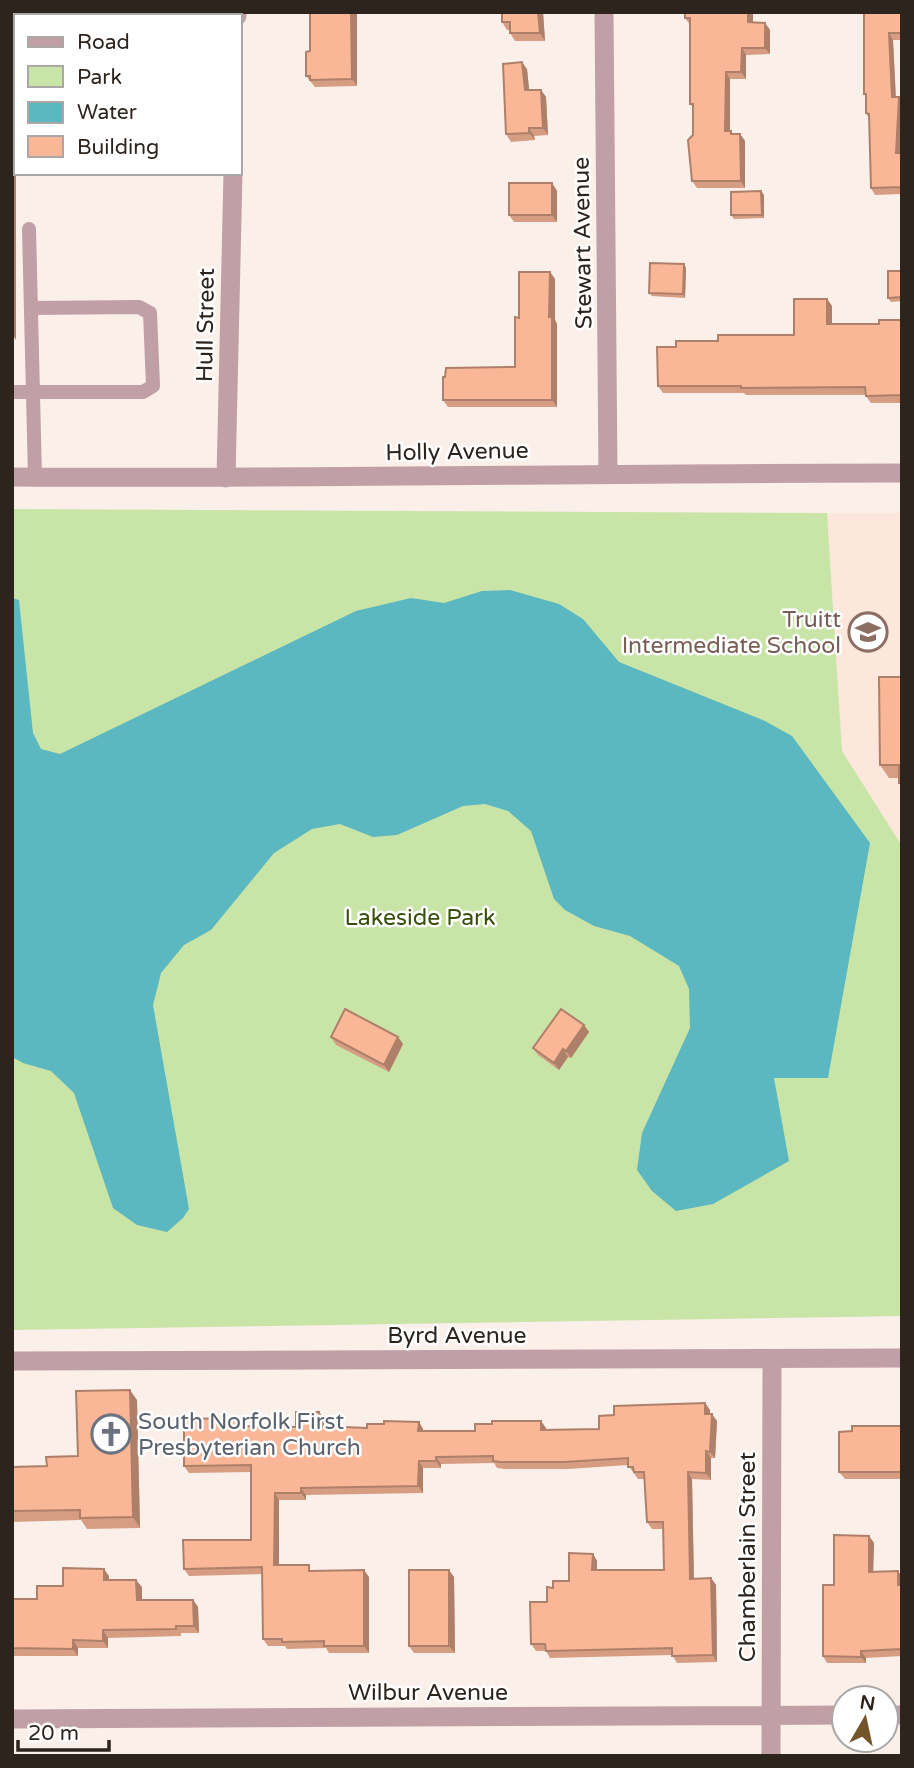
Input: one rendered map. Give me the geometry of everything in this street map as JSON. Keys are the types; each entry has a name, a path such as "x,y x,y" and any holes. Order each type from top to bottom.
{"street":[{"name":"Stewart Avenue","path":"604,12 608,473"},
{"name":"Hull Street","path":"226,478 233,175"},
{"name":"Holly Avenue","path":"12,477 902,473"},
{"name":"Byrd Avenue","path":"12,1361 902,1358"},
{"name":"Chamberlain Street","path":"771,1756 772,1359"},
{"name":"Wilbur Avenue","path":"12,1719 830,1715"}],"lane":[{"path":"29,229 35,477"},
{"path":"12,392 143,392 153,386 150,313 139,307 31,308"}],"shaded area":[{"name":"Truitt Intermediate School","path":"827,513 902,513 902,846 842,751"}],"green space":[{"name":"Lakeside Park","path":"12,509 827,513 842,751 902,846 902,1316 12,1330"}],"water":[{"path":"510,590 559,604 583,619 619,662 765,721 792,736 870,843 828,1078 774,1078 789,1161 713,1204 676,1211 652,1191 637,1170 642,1133 690,1028 689,989 679,966 630,936 594,926 565,910 554,899 531,831 508,811 485,804 463,806 397,835 373,837 340,824 312,829 274,853 211,930 184,945 161,973 153,1005 189,1209 167,1232 137,1225 113,1208 74,1093 51,1071 12,1057 12,598 19,600 33,733 41,749 60,754 356,611 411,598 444,603 482,591"}],"building":[{"path":"185,12 185,13 114,14"},
{"path":"310,12 351,12 352,79 310,80 310,76 306,76 306,52 310,51"},
{"path":"502,12 538,12 540,33 510,33 510,22 502,22"},
{"path":"685,12 748,12 748,22 765,23 765,48 742,48 741,72 726,72 725,131 740,134 741,181 692,181 688,140 693,135 693,104 690,104 690,18 685,18"},
{"path":"864,12 902,12 902,33 889,33 892,97 899,97 896,153 902,153 902,187 871,188 869,114 866,113 864,94"},
{"path":"522,62 525,90 541,90 543,128 529,128 529,133 506,134 503,64"},
{"path":"509,183 552,183 552,215 509,215"},
{"path":"761,191 762,215 731,215 731,192"},
{"path":"650,263 684,264 683,294 649,293"},
{"path":"888,271 902,271 902,297 888,298"},
{"path":"519,272 550,272 552,400 443,400 443,377 446,368 515,367 515,317 519,318"},
{"path":"794,299 827,299 827,324 879,324 879,320 902,320 902,395 866,396 865,387 658,386 657,347 676,347 676,341 718,341 718,335 794,335"},
{"path":"879,677 902,677 902,783 899,783 899,765 880,765"},
{"path":"345,1009 398,1037 384,1065 331,1037"},
{"path":"561,1009 584,1025 554,1063 533,1048"},
{"name":"South Norfolk First Presbyterian Church","path":"130,1390 133,1517 80,1518 80,1510 12,1511 12,1467 47,1466 46,1457 78,1456 76,1391"},
{"path":"705,1403 705,1414 712,1414 710,1452 706,1451 706,1473 688,1472 690,1579 711,1578 713,1655 672,1656 672,1648 546,1651 545,1644 531,1644 530,1602 547,1602 547,1587 553,1588 553,1581 569,1581 569,1553 593,1554 592,1570 664,1570 663,1522 647,1522 644,1472 634,1472 633,1467 628,1467 628,1458 500,1462 493,1461 493,1456 436,1457 436,1461 419,1461 418,1486 301,1488 301,1493 275,1493 274,1565 309,1565 309,1571 364,1570 364,1646 324,1646 324,1641 282,1642 282,1639 263,1639 262,1567 184,1569 183,1540 251,1540 251,1465 184,1466 184,1419 240,1418 240,1426 296,1427 296,1412 319,1412 320,1426 367,1428 367,1424 384,1424 384,1421 419,1422 418,1431 475,1431 475,1424 492,1424 492,1421 541,1421 541,1430 599,1429 599,1416 614,1415 614,1406"},
{"path":"852,1426 901,1426 902,1472 839,1472 839,1432 852,1431"},
{"path":"834,1535 869,1536 869,1572 898,1571 898,1585 902,1585 902,1649 861,1651 861,1657 823,1656 823,1585 834,1585"},
{"path":"63,1568 104,1569 104,1580 136,1580 137,1600 193,1600 194,1626 176,1626 176,1629 103,1630 103,1641 73,1640 73,1649 12,1648 12,1599 37,1599 37,1586 63,1586"},
{"path":"409,1570 449,1570 449,1646 409,1646"}],"place":[{"name":"Truitt Intermediate School","path":"868,632"},
{"name":"South Norfolk First Presbyterian Church","path":"111,1434"}]}
